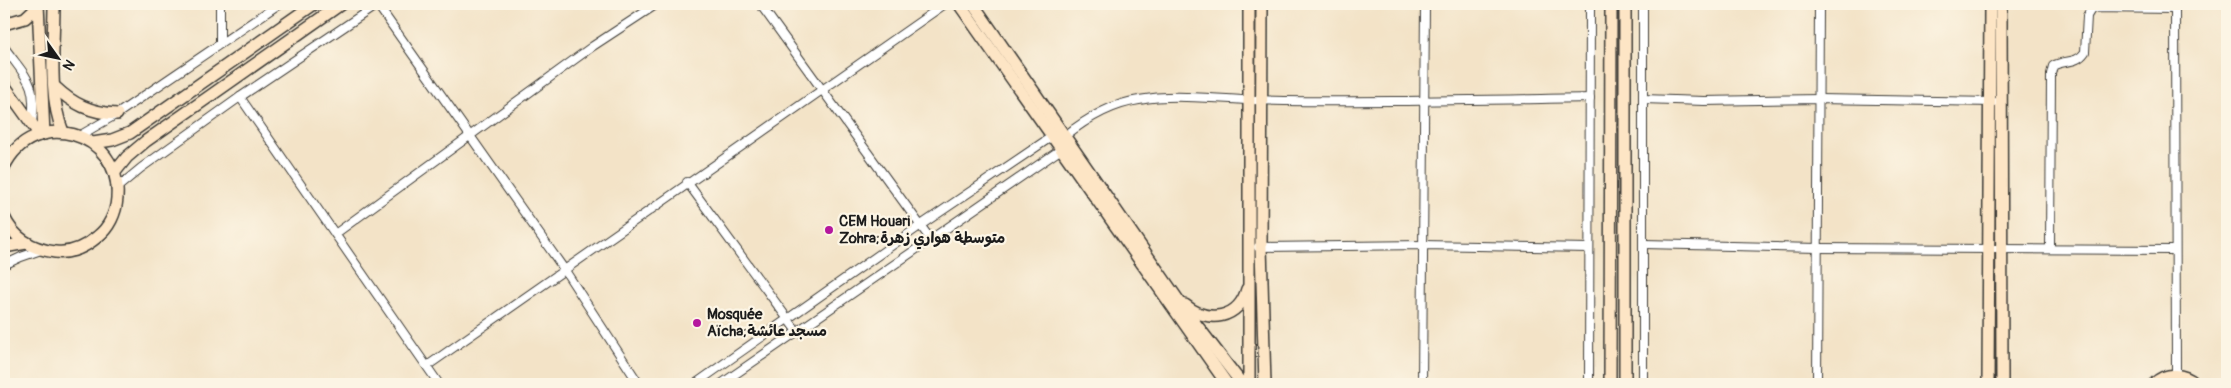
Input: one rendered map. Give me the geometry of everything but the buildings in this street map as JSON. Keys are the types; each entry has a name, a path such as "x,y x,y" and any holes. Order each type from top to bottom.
{"street":[{"path":"54,4 56,110 63,132"},
{"path":"220,4 220,44"},
{"path":"79,136 116,114 279,4"},
{"path":"93,143 112,140 130,132 314,4"},
{"path":"115,172 140,145 341,4"},
{"path":"118,187 141,168 240,98 378,4 564,269 639,384"},
{"path":"335,234 593,46 657,4"},
{"path":"760,4 931,240"},
{"path":"427,366 944,4"},
{"path":"959,4 1226,384"},
{"path":"973,4 1172,291 1242,384"},
{"path":"1249,4 1249,384"},
{"path":"1262,4 1261,247 1265,384"},
{"path":"1422,384 1425,4"},
{"path":"1589,384 1590,4"},
{"path":"1610,384 1611,4"},
{"path":"1625,4 1625,384"},
{"path":"1643,4 1644,384"},
{"path":"1817,384 1819,4"},
{"path":"1990,4 1996,102"},
{"path":"1988,384 1995,248 1996,102 2001,4"},
{"path":"4,24 25,18 38,5"},
{"path":"38,5 42,134"},
{"path":"2050,248 2051,74 2053,66 2059,63 2075,62 2085,52 2087,16 2092,8 2175,7 2174,250 2176,375"},
{"path":"4,47 33,90 32,124"},
{"path":"4,85 32,124 42,134"},
{"path":"55,87 63,95 83,107 99,112 116,114"},
{"path":"721,384 798,333 1060,150 1065,136 1086,120 1136,100 1164,96 1249,100 1590,98"},
{"path":"240,98 440,384"},
{"path":"1644,99 1996,102"},
{"path":"4,164 14,151 26,141 42,134 63,132 79,136 93,143 106,156 115,172 118,187 117,204 112,219 96,238 74,250 58,252 42,250 26,243 15,235 4,217"},
{"path":"695,384 920,225 1051,137 1065,136"},
{"path":"688,182 798,333"},
{"path":"4,247 26,243"},
{"path":"1644,244 1818,248 2174,250"},
{"path":"1249,247 1423,245 1589,248"},
{"path":"1995,248 2002,384"},
{"path":"4,265 21,256 42,250"},
{"path":"1172,291 1194,312 1205,316 1217,317 1228,314 1238,306 1245,298 1249,282"},
{"path":"2154,384 2166,376 2176,375 2185,377 2196,384"}],"place":[{"name":"CEM Houari Zohra;متوسطة هواري زهرة","path":"829,230"},
{"name":"Mosquée Aïcha;مسجد عائشة","path":"697,323"}]}
